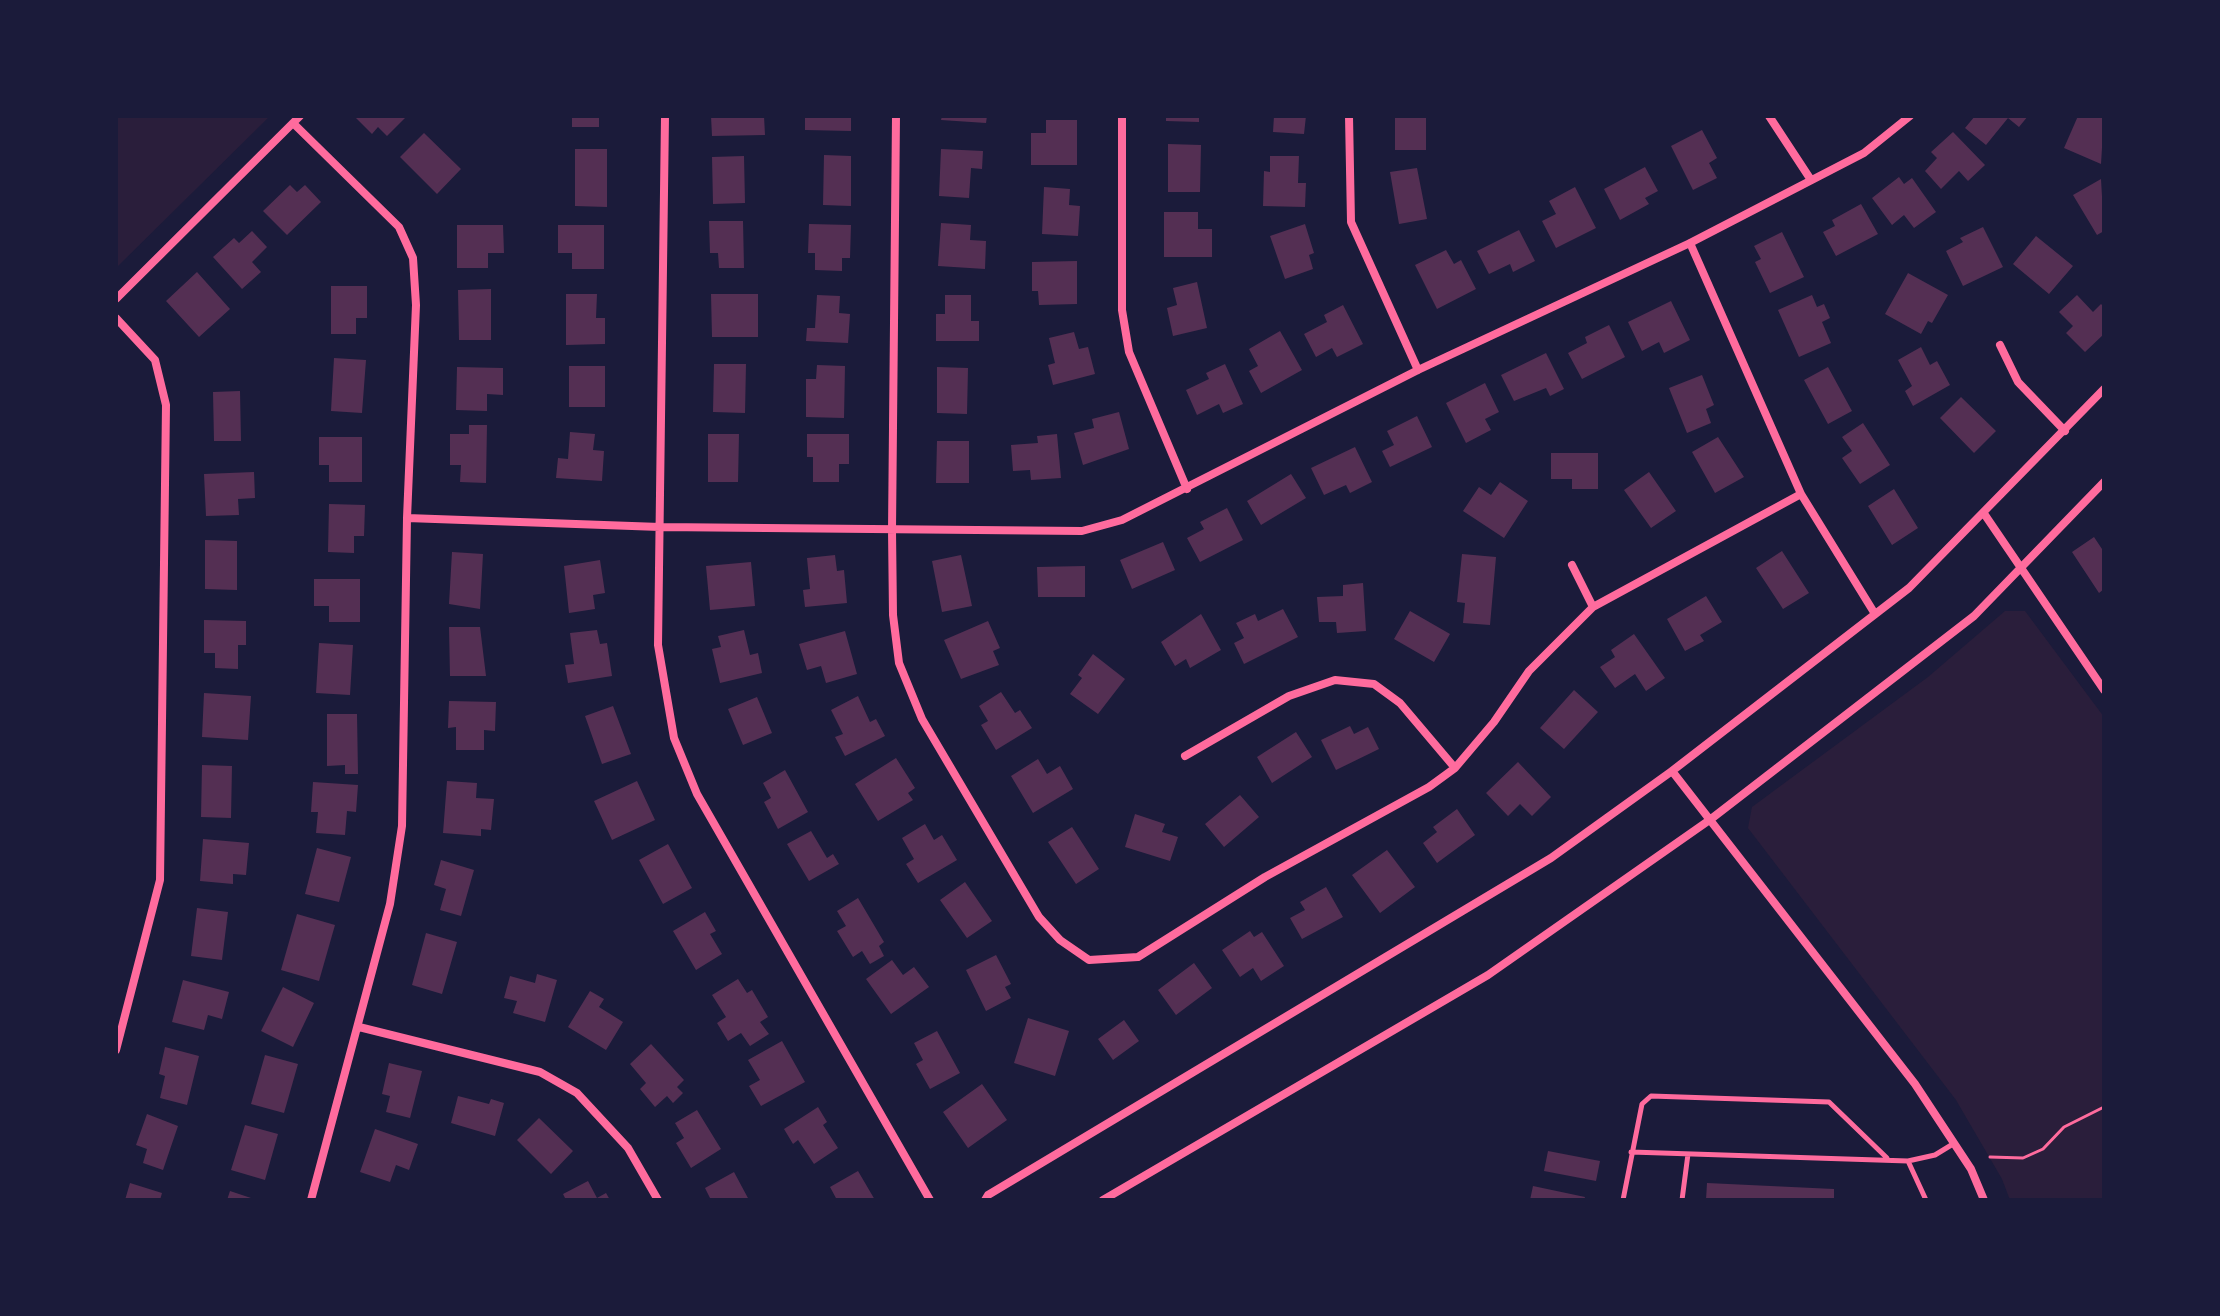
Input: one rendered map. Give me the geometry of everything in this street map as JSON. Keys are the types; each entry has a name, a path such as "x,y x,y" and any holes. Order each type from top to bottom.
{"street":[{"path":"665,116 658,645 674,738 697,794 930,1200"},
{"path":"896,116 892,530 893,615 899,663 922,719 1039,917 1060,940 1089,960 1138,957 1265,877 1429,787 1455,768 1494,722 1529,671 1593,607 1801,494"},
{"path":"1122,116 1122,310 1133,364 1187,489"},
{"path":"1349,116 1351,222 1418,370"},
{"path":"1769,116 1811,180"},
{"path":"407,518 660,527 1082,531 1122,520 1418,370 1690,243 1864,153 1910,116"},
{"path":"116,299 296,119 399,227 413,258 416,305 407,518 402,826 390,904 311,1200"},
{"path":"1690,243 1801,494 1875,614"},
{"path":"116,318 155,360 166,405 160,880 116,1050"},
{"path":"2000,345 2018,382 2065,431"},
{"path":"985,1200 988,1195 1551,858 1672,771 1909,588 1985,515 2104,389"},
{"path":"1103,1200 1488,975 1711,819 1914,665 2022,569 2104,482"},
{"path":"1985,515 2104,690"},
{"path":"1572,565 1593,607"},
{"path":"1185,756 1289,696 1335,680 1374,684 1400,703 1455,768"},
{"path":"1672,771 1915,1084 1955,1143 1984,1200"},
{"path":"359,1027 525,1068 565,1086 593,1107 628,1148 658,1200"}],"lane":[{"path":"1623,1200 1642,1104 1651,1096 1829,1102 1887,1158"},
{"path":"1631,1152 1908,1161 1935,1155 1955,1143"},
{"path":"1682,1200 1688,1154"},
{"path":"1908,1161 1926,1200"}],"path":[{"path":"1990,1157 2023,1158 2043,1149 2064,1127 2104,1107"}],"shaded area":[{"path":"116,116 270,116 116,268"},
{"path":"2005,611 2025,611 2104,717 2104,1200 2010,1200 2002,1179 1956,1100 1748,828 1752,807 1928,677"}],"building":[{"path":"354,116 405,118 387,136 378,127 372,134"},
{"path":"572,116 599,116 599,127 572,127"},
{"path":"711,116 764,116 765,135 712,136"},
{"path":"805,116 851,116 851,131 805,130"},
{"path":"942,116 987,116 986,123 941,120"},
{"path":"1166,116 1199,116 1199,122 1166,121"},
{"path":"1274,116 1306,116 1304,134 1273,132"},
{"path":"1395,116 1426,116 1426,150 1395,150"},
{"path":"1975,116 2028,116 2019,127 2008,118 1986,145 1965,128"},
{"path":"2078,116 2104,116 2101,164 2064,148"},
{"path":"1046,120 1077,120 1077,165 1031,165 1031,133 1046,133"},
{"path":"1702,130 1717,158 1709,163 1717,178 1693,190 1671,146"},
{"path":"1953,132 1985,165 1968,181 1959,171 1941,189 1925,171 1937,158 1931,152"},
{"path":"424,133 461,169 437,194 400,157"},
{"path":"1168,144 1201,145 1200,192 1168,192"},
{"path":"575,149 607,149 607,207 575,206"},
{"path":"941,149 983,151 982,169 971,168 969,198 939,196"},
{"path":"824,155 851,156 851,206 823,205"},
{"path":"744,156 745,203 713,204 712,157"},
{"path":"1270,156 1299,156 1298,183 1306,183 1305,207 1263,206 1264,171 1270,172"},
{"path":"1645,167 1658,191 1645,198 1649,204 1620,220 1604,189"},
{"path":"1417,168 1427,219 1399,224 1390,172"},
{"path":"1899,177 1904,184 1912,178 1936,212 1914,228 1904,215 1892,225 1872,198"},
{"path":"2101,179 2104,231 2097,235 2073,195"},
{"path":"290,185 297,192 305,185 321,202 287,235 263,211"},
{"path":"1044,187 1070,189 1069,205 1080,206 1078,236 1042,234"},
{"path":"1575,187 1596,228 1556,248 1542,221 1556,214 1549,201"},
{"path":"1861,204 1878,234 1836,256 1823,232 1835,226 1832,220"},
{"path":"1164,212 1198,212 1198,229 1212,229 1212,257 1164,257"},
{"path":"709,221 743,221 744,268 719,268 718,253 710,253"},
{"path":"941,223 971,225 970,240 986,241 985,269 938,266"},
{"path":"809,224 851,225 850,258 842,258 842,271 815,270 815,253 808,253"},
{"path":"1305,224 1314,253 1309,255 1313,269 1285,279 1270,236"},
{"path":"457,225 503,225 504,253 488,253 488,268 457,268"},
{"path":"558,225 604,225 604,269 572,269 572,253 558,253"},
{"path":"1983,227 2003,267 1963,286 1946,251 1963,242 1960,238"},
{"path":"1519,230 1535,261 1513,272 1510,264 1489,274 1477,251"},
{"path":"252,231 267,247 252,262 261,272 242,289 213,257 234,238 239,243"},
{"path":"1782,232 1804,277 1770,293 1755,262 1761,259 1754,246"},
{"path":"2036,236 2073,266 2049,294 2013,264"},
{"path":"1446,250 1454,264 1461,260 1476,289 1437,309 1415,265"},
{"path":"1077,261 1077,304 1039,305 1038,291 1032,291 1032,262"},
{"path":"197,272 230,309 199,337 166,301"},
{"path":"1908,273 1948,295 1932,323 1928,321 1921,334 1885,314"},
{"path":"1197,282 1207,328 1173,336 1167,308 1177,305 1173,288"},
{"path":"331,286 367,286 367,318 356,318 356,334 331,334"},
{"path":"491,289 491,340 459,340 458,290"},
{"path":"566,294 597,294 596,318 605,318 605,344 566,345"},
{"path":"711,294 758,294 758,337 712,337"},
{"path":"817,295 840,296 839,313 850,314 848,343 806,341 807,328 815,328"},
{"path":"945,295 971,295 971,321 979,321 979,341 936,341 936,314 945,314"},
{"path":"1812,295 1817,307 1824,304 1830,318 1822,322 1831,343 1799,357 1778,310"},
{"path":"2077,295 2093,312 2101,304 2104,307 2104,334 2085,352 2066,333 2073,326 2059,312"},
{"path":"1671,301 1690,340 1664,353 1659,342 1642,351 1628,322"},
{"path":"1343,305 1363,344 1337,357 1332,348 1316,357 1304,334 1327,322 1324,315"},
{"path":"1609,325 1625,357 1582,379 1568,353 1587,343 1585,337"},
{"path":"1280,331 1302,370 1261,393 1249,371 1258,366 1249,349"},
{"path":"1074,332 1079,349 1088,347 1095,374 1053,385 1048,365 1055,363 1049,338"},
{"path":"1921,347 1930,365 1937,361 1950,385 1913,406 1905,391 1912,386 1898,360"},
{"path":"1546,353 1564,389 1550,396 1546,388 1514,401 1501,375"},
{"path":"334,358 366,360 362,413 331,411"},
{"path":"714,364 746,364 745,413 713,412"},
{"path":"1225,364 1243,404 1223,413 1219,404 1197,415 1186,390 1209,379 1206,373"},
{"path":"817,365 845,366 844,418 806,417 806,379 816,379"},
{"path":"569,366 605,366 605,407 569,407"},
{"path":"457,367 503,368 503,395 487,394 487,411 456,410"},
{"path":"937,367 968,368 967,414 937,413"},
{"path":"1828,367 1852,411 1828,424 1804,380"},
{"path":"1702,375 1714,405 1706,409 1711,423 1687,433 1669,388"},
{"path":"1485,383 1499,412 1485,419 1491,430 1466,443 1446,403"},
{"path":"240,391 241,441 214,441 213,392"},
{"path":"1961,397 1996,431 1974,453 1940,418"},
{"path":"1119,412 1129,449 1083,465 1074,433 1094,428 1092,419"},
{"path":"1417,416 1432,447 1390,467 1382,451 1394,445 1387,431"},
{"path":"1863,423 1890,465 1860,484 1842,458 1852,451 1842,437"},
{"path":"469,425 487,425 486,483 460,482 461,465 450,465 450,434 469,434"},
{"path":"570,432 595,434 593,450 604,451 602,481 556,478 558,458 568,459"},
{"path":"708,434 739,434 738,482 708,482"},
{"path":"807,434 849,434 849,464 839,464 839,482 813,482 813,457 807,457"},
{"path":"1057,434 1061,478 1031,480 1030,470 1013,471 1011,445 1038,443 1037,436"},
{"path":"319,437 362,437 362,482 329,482 329,465 319,465"},
{"path":"1718,437 1744,477 1715,493 1692,452"},
{"path":"937,441 969,441 969,483 936,483"},
{"path":"1355,447 1372,482 1350,493 1346,485 1324,495 1311,468"},
{"path":"1551,453 1598,453 1598,489 1572,489 1572,479 1551,479"},
{"path":"254,472 255,498 238,499 239,515 206,516 204,474"},
{"path":"1649,472 1676,511 1651,528 1624,490"},
{"path":"1291,474 1306,498 1261,525 1247,501"},
{"path":"1500,482 1528,501 1504,538 1463,511 1479,487 1491,495"},
{"path":"1894,489 1918,528 1892,545 1868,506"},
{"path":"329,504 365,505 364,536 354,536 354,553 328,552"},
{"path":"1227,508 1243,540 1200,562 1187,538 1204,529 1200,522"},
{"path":"2094,537 2104,552 2104,589 2099,593 2072,552"},
{"path":"205,540 237,541 237,590 205,589"},
{"path":"1163,542 1175,570 1132,589 1120,560"},
{"path":"1782,551 1809,593 1783,609 1756,568"},
{"path":"452,552 483,554 480,609 449,604"},
{"path":"1462,554 1496,557 1490,625 1463,623 1465,603 1457,602"},
{"path":"835,555 837,571 844,570 847,603 805,607 803,590 810,589 807,558"},
{"path":"961,555 972,606 942,612 932,561"},
{"path":"600,560 605,593 593,595 595,609 569,613 564,566"},
{"path":"751,562 755,606 710,610 706,566"},
{"path":"1085,566 1085,597 1038,597 1037,567"},
{"path":"314,579 360,579 360,622 329,622 329,606 314,606"},
{"path":"1363,583 1366,631 1337,633 1336,622 1319,622 1317,597 1343,596 1343,585"},
{"path":"1706,596 1722,622 1700,635 1704,641 1685,651 1667,619"},
{"path":"1283,609 1298,637 1244,664 1234,643 1244,638 1236,623 1255,614 1258,621"},
{"path":"1410,611 1450,634 1434,662 1394,639"},
{"path":"1201,614 1221,650 1190,668 1186,659 1175,666 1161,642"},
{"path":"204,620 246,621 246,645 238,645 238,669 215,668 215,653 204,653"},
{"path":"988,621 1000,648 993,651 999,665 961,679 944,640"},
{"path":"449,627 480,627 486,676 450,676"},
{"path":"597,630 600,644 607,643 612,676 568,683 565,665 574,664 570,633"},
{"path":"744,630 750,655 758,653 762,673 720,683 712,649 721,647 718,636"},
{"path":"845,631 857,674 826,683 821,666 807,670 799,644"},
{"path":"1634,634 1665,678 1646,691 1635,674 1615,688 1600,667 1615,657 1611,650"},
{"path":"319,643 353,645 350,695 316,693"},
{"path":"1093,654 1125,679 1098,714 1070,694 1082,678 1078,675"},
{"path":"1574,690 1598,712 1564,749 1540,728"},
{"path":"1001,692 1015,713 1020,710 1032,728 996,750 981,725 988,721 979,706"},
{"path":"204,693 251,696 248,740 202,737"},
{"path":"858,696 870,722 876,719 885,736 845,756 835,737 843,734 831,710"},
{"path":"757,697 772,733 743,745 728,709"},
{"path":"449,701 496,702 495,731 484,730 484,750 456,750 456,727 448,728"},
{"path":"613,706 631,754 602,764 585,716"},
{"path":"327,714 357,714 358,774 345,774 345,765 327,766"},
{"path":"1350,726 1354,734 1368,727 1379,749 1336,770 1321,740"},
{"path":"1296,732 1312,757 1272,783 1257,757"},
{"path":"896,758 915,788 908,793 913,800 878,821 855,784"},
{"path":"1038,759 1047,774 1060,766 1073,789 1033,813 1011,776"},
{"path":"1518,762 1551,797 1532,816 1520,804 1508,816 1486,793"},
{"path":"202,765 232,766 231,818 201,817"},
{"path":"785,770 808,812 778,829 764,802 771,798 763,783"},
{"path":"447,781 477,783 476,798 494,799 491,830 481,829 481,836 443,833"},
{"path":"637,781 655,820 612,840 594,801"},
{"path":"313,782 358,785 356,812 347,811 345,835 316,833 318,812 311,812"},
{"path":"1240,795 1259,817 1224,847 1205,824"},
{"path":"1457,809 1475,835 1437,863 1423,843 1437,832 1433,827"},
{"path":"1135,814 1165,824 1162,832 1178,837 1170,861 1125,847"},
{"path":"925,824 934,840 942,835 957,860 918,883 906,864 914,859 902,838"},
{"path":"1072,827 1099,869 1076,884 1048,842"},
{"path":"811,831 827,858 833,854 839,864 809,881 787,844"},
{"path":"203,839 249,843 246,875 233,874 233,884 200,881"},
{"path":"668,844 692,888 663,904 639,860"},
{"path":"317,848 351,857 339,902 305,894"},
{"path":"1387,850 1415,887 1380,913 1352,875"},
{"path":"441,860 474,870 461,916 440,910 446,889 434,885"},
{"path":"965,882 992,921 967,938 940,900"},
{"path":"1326,887 1343,917 1302,939 1290,918 1305,910 1300,902"},
{"path":"858,898 884,942 879,946 884,956 870,964 862,951 853,957 837,931 846,926 837,911"},
{"path":"197,908 228,912 222,960 191,956"},
{"path":"705,912 716,931 710,934 722,954 696,970 673,931"},
{"path":"297,914 335,925 319,981 281,970"},
{"path":"1250,931 1254,937 1262,932 1284,966 1261,981 1253,968 1240,977 1222,950"},
{"path":"426,933 457,942 442,994 412,985"},
{"path":"996,955 1011,984 1005,987 1011,998 986,1011 966,970"},
{"path":"892,960 903,975 914,967 929,987 891,1014 866,979"},
{"path":"1194,963 1212,988 1176,1015 1158,990"},
{"path":"537,974 557,980 545,1022 513,1013 517,1001 504,998 510,976 535,983"},
{"path":"738,979 747,993 752,990 768,1017 760,1022 769,1034 750,1046 741,1033 728,1041 717,1023 726,1017 712,995"},
{"path":"183,980 229,992 222,1019 208,1015 204,1030 172,1022"},
{"path":"283,987 314,1003 293,1047 261,1031"},
{"path":"590,991 604,999 599,1007 623,1022 606,1050 568,1027"},
{"path":"1028,1018 1069,1031 1055,1076 1014,1063"},
{"path":"1124,1020 1139,1041 1113,1060 1098,1039"},
{"path":"937,1031 960,1073 930,1089 916,1064 923,1060 914,1043"},
{"path":"782,1041 805,1082 761,1106 749,1086 760,1080 748,1060"},
{"path":"651,1044 684,1080 677,1087 683,1093 673,1103 667,1096 655,1107 640,1089 646,1083 630,1064"},
{"path":"165,1047 199,1056 187,1105 160,1098 165,1076 159,1074"},
{"path":"265,1055 298,1064 284,1113 251,1104"},
{"path":"389,1063 422,1071 410,1118 386,1112 390,1096 382,1094"},
{"path":"982,1084 1007,1120 968,1148 943,1112"},
{"path":"458,1096 489,1104 491,1099 504,1103 495,1136 451,1123"},
{"path":"818,1107 827,1122 823,1125 838,1148 814,1164 798,1140 793,1144 784,1129"},
{"path":"697,1110 721,1149 691,1168 676,1143 684,1138 675,1123"},
{"path":"147,1114 178,1126 163,1170 143,1163 147,1149 136,1145"},
{"path":"539,1118 573,1151 551,1174 517,1140"},
{"path":"245,1125 278,1134 265,1180 231,1170"},
{"path":"375,1129 418,1144 409,1170 396,1165 390,1182 360,1172"},
{"path":"1548,1151 1600,1161 1596,1181 1544,1171"},
{"path":"858,1171 875,1200 837,1200 830,1187"},
{"path":"734,1172 749,1200 711,1200 705,1188"},
{"path":"588,1181 597,1198 606,1193 610,1200 566,1200 563,1194"},
{"path":"130,1183 162,1193 160,1200 125,1200"},
{"path":"1707,1183 1834,1189 1834,1200 1706,1200"},
{"path":"1533,1186 1585,1197 1584,1200 1530,1200"},
{"path":"230,1191 254,1199 254,1200 227,1200"}]}
